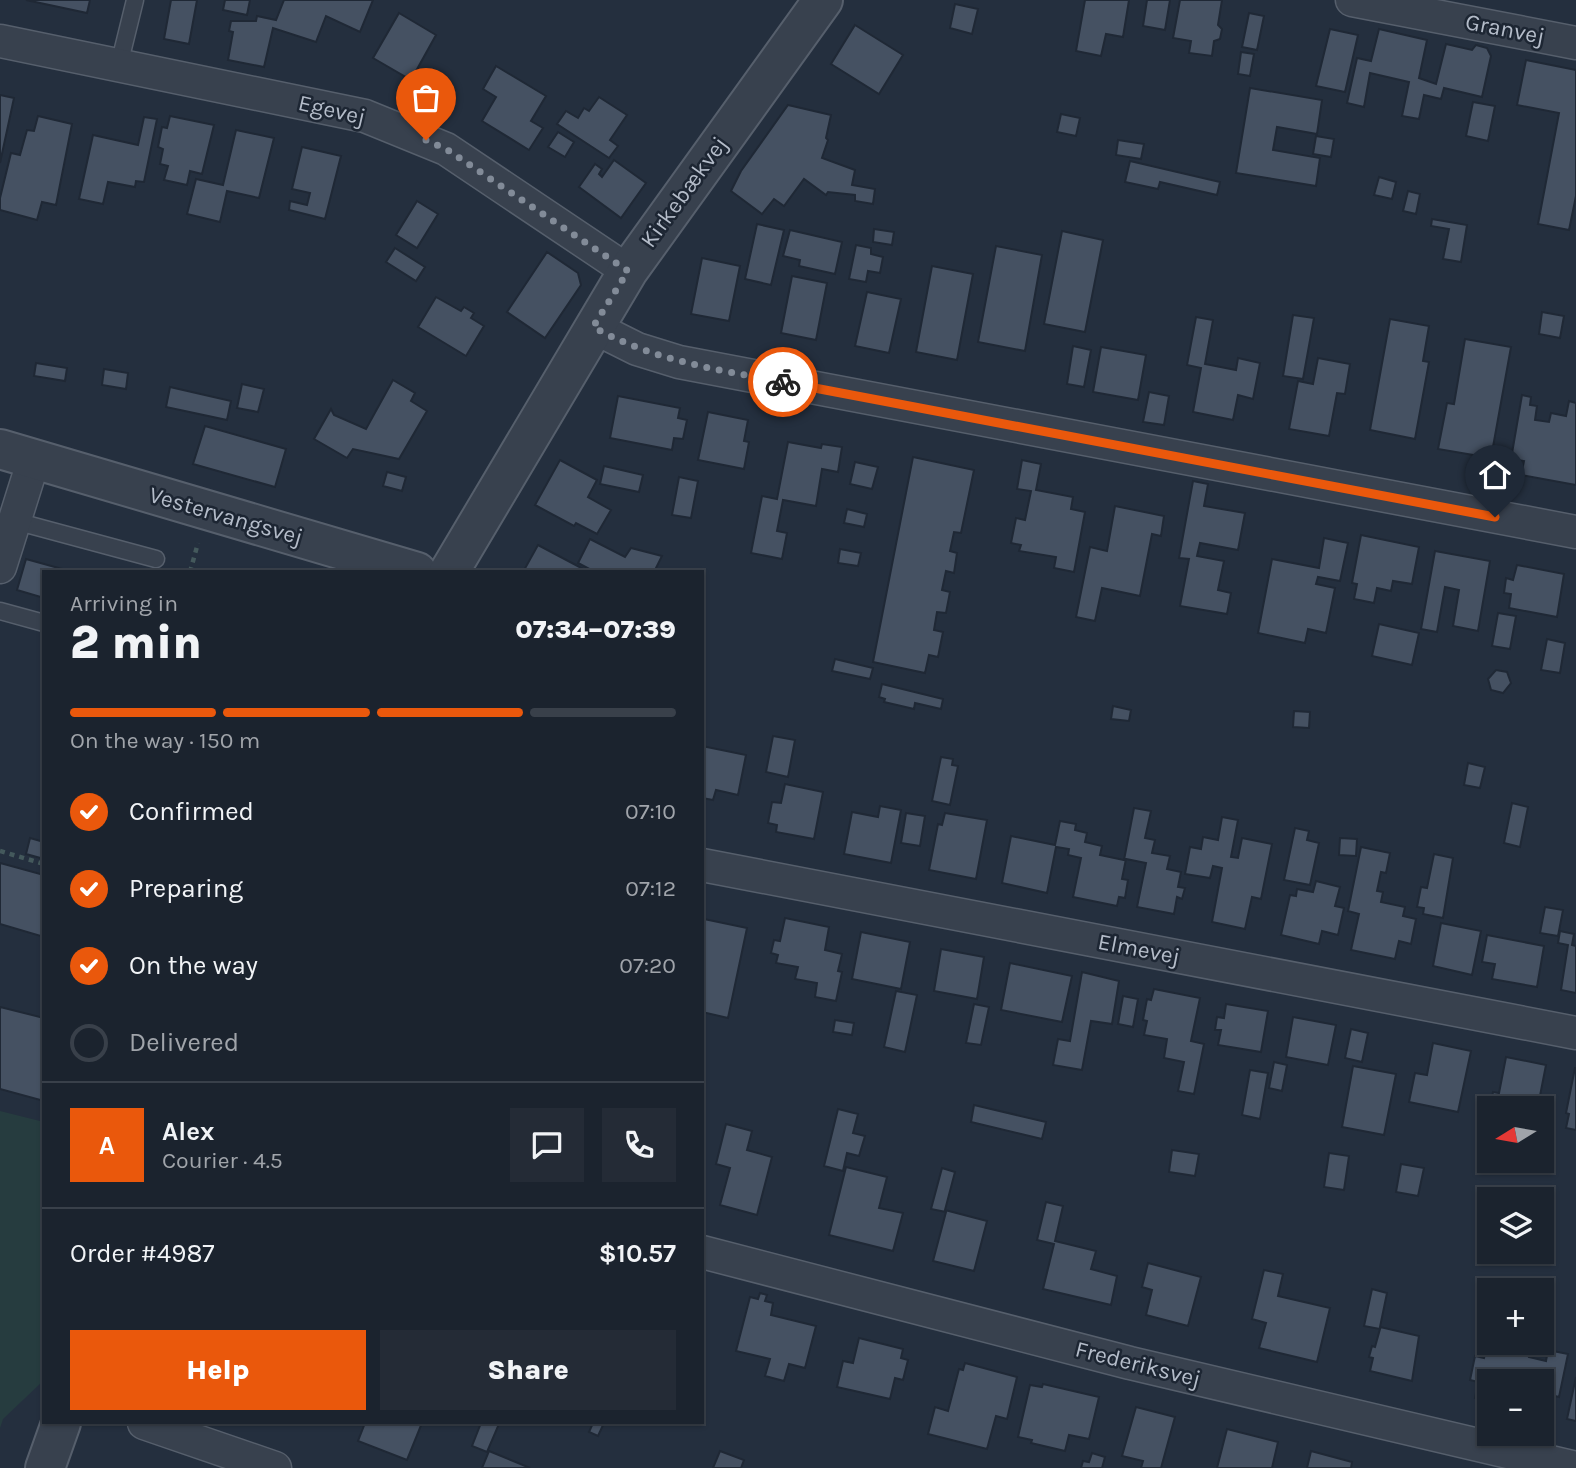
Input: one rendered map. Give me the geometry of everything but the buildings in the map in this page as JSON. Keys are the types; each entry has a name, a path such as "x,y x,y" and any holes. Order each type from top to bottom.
{"street":[{"name":"Granvej","path":"1352,0 1576,43"},
{"name":"Kirkebækvej","path":"450,570 628,271 821,1"},
{"name":"Egevej","path":"0,41 365,116 446,149 628,271"},
{"path":"593,327 637,349 679,362 1576,532"},
{"name":"Vestervangsvej","path":"0,567 15,521 17,454 410,570"},
{"name":"Elmevej","path":"704,865 1576,1033"},
{"name":"Frederiksvej","path":"704,1253 1130,1363 1576,1468"},
{"path":"45,1468 61,1424"},
{"path":"147,1424 275,1468"}],"lane":[{"path":"119,65 135,0"},
{"path":"15,521 156,559"},
{"path":"0,611 42,623"}],"path":[{"path":"0,851 42,863"}],"green space":[{"path":"0,1111 42,1122 42,1382 3,1419 0,1428"}],"way so far":[{"path":"426,140 446,149 628,271 593,327 637,349 679,362 783,382"}],"route":[{"path":"783,382 1495,517"}]}
